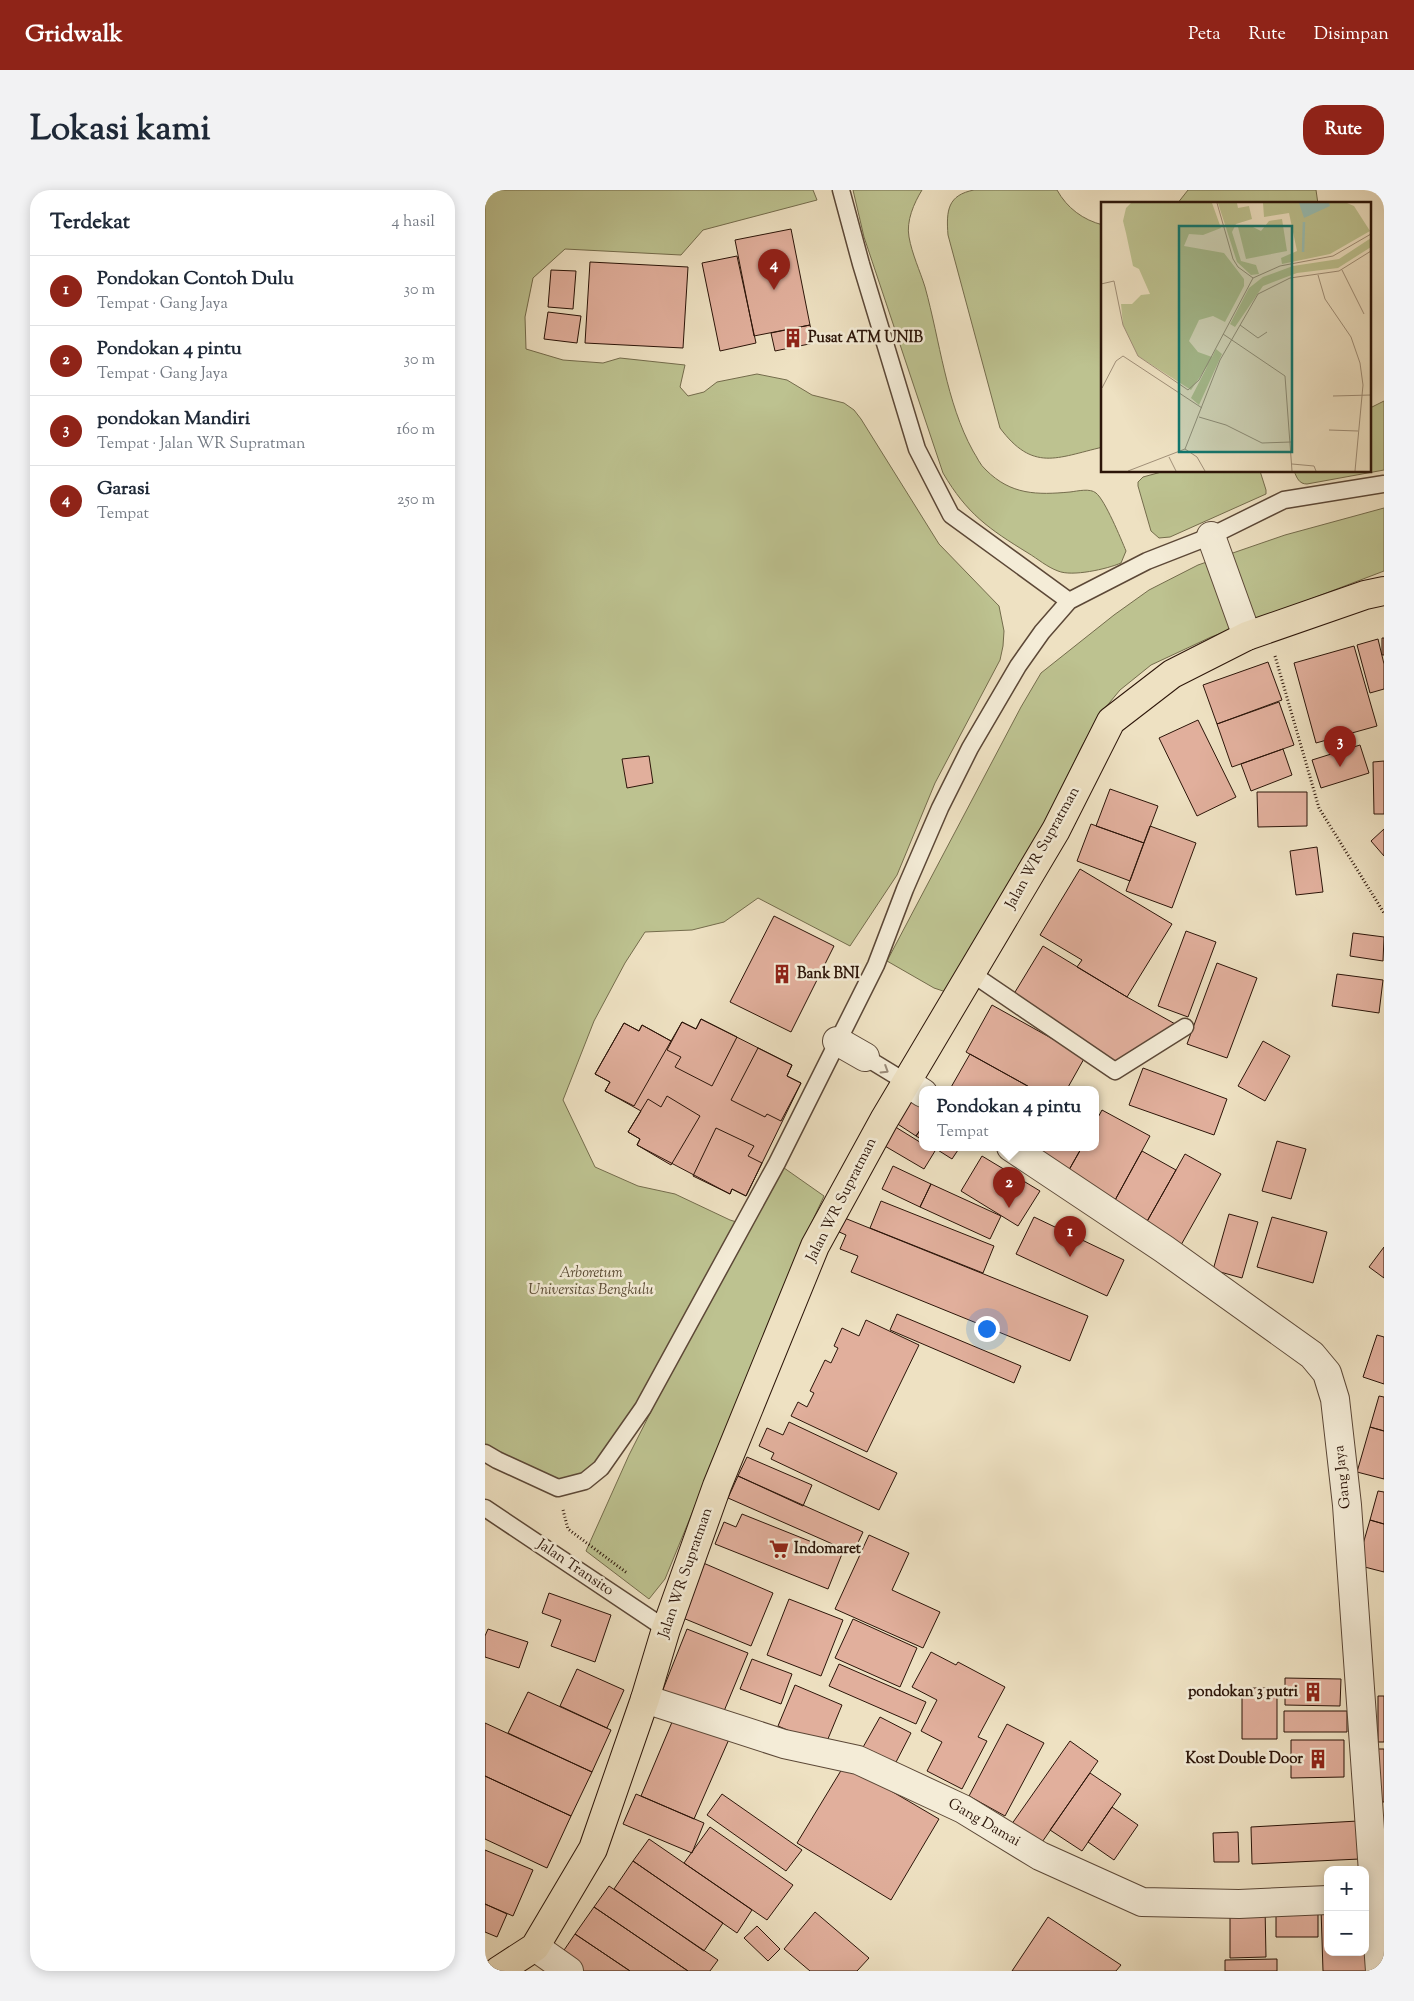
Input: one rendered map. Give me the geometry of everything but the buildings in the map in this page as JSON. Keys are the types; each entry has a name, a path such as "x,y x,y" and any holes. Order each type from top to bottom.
{"highway":[{"name":"Jalan WR Supratman","path":"498,1971 535,1947 593,1849 645,1699 666,1628 717,1486 815,1246 914,1088 971,973 1055,830 1111,721 1172,674 1257,632 1365,594 1384,591"}],"street":[{"path":"1211,536 1257,632"},
{"path":"837,1041 865,1057"},
{"name":"Gang Jaya","path":"1017,1151 1164,1249 1312,1355 1327,1373 1335,1399 1347,1505 1370,1897 1380,1971"},
{"name":"Gang Damai","path":"645,1699 784,1744 858,1760 963,1808 1040,1856 1142,1902 1239,1904 1324,1900"},
{"path":"535,1947 569,1971"}],"lane":[{"path":"841,190 861,264 917,449 951,515 1069,601"},
{"path":"485,1452 497,1460 558,1488 585,1481 601,1468 643,1408 777,1163 876,965 928,835 970,748 1018,666 1042,632 1069,601 1147,561 1211,536 1284,500 1384,484"},
{"path":"971,973 1115,1071 1185,1027"},
{"path":"865,1057 914,1088"},
{"name":"Jalan Transito","path":"485,1508 666,1628"}],"path":[{"path":"1257,632 1319,808 1384,913"},
{"path":"558,1488 568,1529 628,1574"}],"green space":[{"name":"Arboretum Universitas Bengkulu","path":"485,190 813,190 817,200 703,230 681,255 565,249 533,278 525,317 526,349 563,360 603,363 620,358 685,365 680,387 688,396 704,392 717,382 757,374 787,380 812,395 844,403 854,410 861,419 939,544 999,606 1004,631 1000,660 935,783 897,875 850,946 758,898 724,922 692,930 645,932 625,963 594,1021 563,1100 595,1167 638,1186 675,1194 730,1220 743,1224 601,1468 558,1488 485,1453"},
{"path":"853,190 922,190 910,219 908,231 910,243 925,287 956,412 973,451 982,466 995,478 1015,489 1025,492 1058,493 1087,490 1096,493 1108,511 1126,551 1121,563 1099,570 1080,573 1064,573 1054,569 990,528 970,510 952,487 943,473 864,237"},
{"path":"974,190 1057,190 1076,212 1101,224 1101,448 1058,457 1046,458 1035,456 1023,451 1000,428 948,235 948,211 954,200 965,192"},
{"path":"1188,190 1316,190 1318,202 1179,202"},
{"path":"1384,401 1384,470 1307,484 1302,483 1295,472 1371,472 1371,408"},
{"path":"1161,472 1260,472 1266,494 1170,537 1159,538 1151,531 1138,486 1138,482 1143,477"},
{"path":"1384,508 1384,571 1211,637 1151,665 1120,690 1100,714 1082,746 1027,859 946,992 934,988 887,961 1021,707 1041,673 1114,615 1149,590 1198,565 1285,535"},
{"path":"777,1163 824,1196 665,1579 649,1599 586,1551 629,1455"}],"place":[{"name":"Garasi","path":"774,290"},
{"name":"Pusat ATM UNIB","path":"793,338"},
{"name":"pondokan Mandiri","path":"1340,767"},
{"name":"Bank BNI","path":"782,974"},
{"name":"Pondokan 4 pintu","path":"1009,1208"},
{"name":"Pondokan Contoh Dulu","path":"1070,1257"},
{"name":"Indomaret","path":"779,1549"},
{"name":"pondokan 3 putri","path":"1313,1692"},
{"name":"Kost Double Door","path":"1318,1759"}]}
